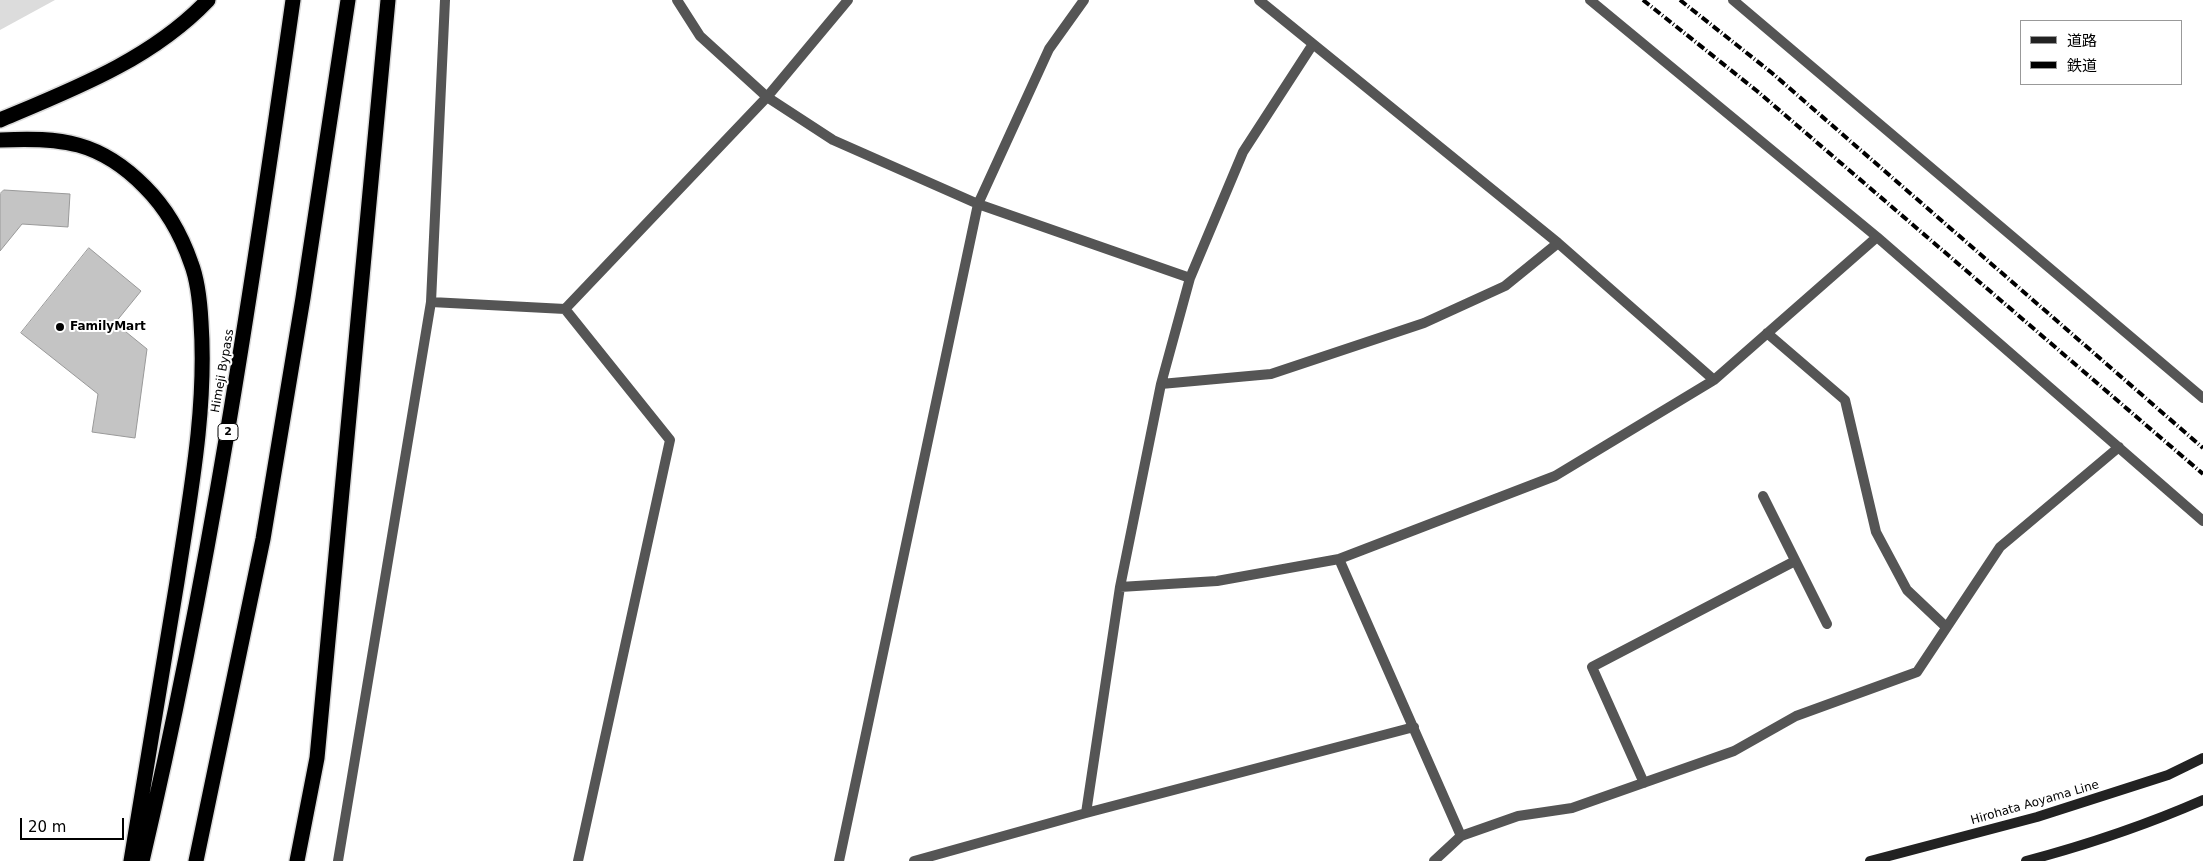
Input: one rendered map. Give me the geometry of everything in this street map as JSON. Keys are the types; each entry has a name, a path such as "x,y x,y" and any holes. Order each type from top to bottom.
{"highway":[{"path":"0,120 78,88 124,63 162,41 208,0"},
{"name":"Himeji Bypass","path":"142,861 164,765 214,512 250,298 294,0"},
{"path":"196,861 263,539 303,298 348,0"},
{"path":"297,861 317,758 388,0"},
{"path":"0,140 33,138 69,142 102,152 131,172 158,200 179,232 192,265 200,306 203,348 201,396 189,506 131,861"}],"main road":[{"name":"Hirohata Aoyama Line","path":"1870,861 2036,817 2168,775 2203,758"},
{"path":"2026,861 2053,857 2203,800"}],"street":[{"path":"338,861 431,302 445,0"},
{"path":"677,0 700,36 767,97 833,140 978,204 1190,278"},
{"path":"564,308 767,97 848,0"},
{"path":"839,861 978,204 1049,50 1084,0"},
{"path":"1259,0 1558,243 1714,380"},
{"path":"1590,0 1877,237 2203,521"},
{"path":"1733,0 2203,398"},
{"path":"1086,813 1120,587 1162,384 1190,278 1243,152 1312,44"},
{"path":"1120,587 1218,581 1339,559 1555,476 1714,380 1877,237"},
{"path":"1162,384 1271,374 1424,324 1505,286 1558,243"},
{"path":"431,302 564,308 670,440 578,861"},
{"path":"1767,333 1845,400 1876,532 1907,590 1946,627"},
{"path":"1434,861 1461,836 1518,816 1572,808 1734,751 1796,716 1917,672 2000,547 2119,447"},
{"path":"1762,496 1827,624"},
{"path":"1339,559 1461,836"},
{"path":"1644,783 1592,667 1795,561"},
{"path":"914,861 1086,813 1414,727"}],"shaded area":[{"path":"0,0 55,0 0,30"}],"building":[{"path":"4,190 70,194 68,227 22,224 0,251 0,194"},
{"path":"89,248 141,291 115,323 147,349 135,438 92,432 98,394 21,333"}],"railway":[{"path":"1643,0 1757,91 2203,474"},
{"path":"1680,0 1772,73 2203,448"}],"place":[{"name":"FamilyMart","path":"60,327"}]}
